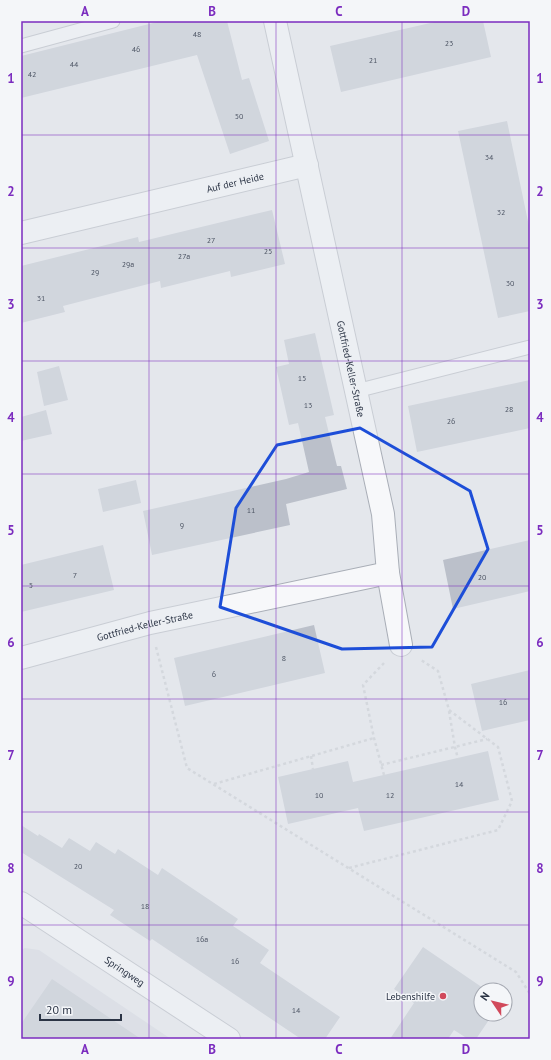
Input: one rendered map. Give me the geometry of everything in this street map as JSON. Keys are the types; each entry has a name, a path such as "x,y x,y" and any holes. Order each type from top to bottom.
{"street":[{"path":"275,21 307,165"},
{"name":"Auf der Heide","path":"21,233 307,165"},
{"name":"Gottfried-Keller-Straße","path":"307,165 383,514 388,574 401,646"},
{"name":"Gottfried-Keller-Straße","path":"21,658 150,623 388,574"},
{"name":"Springweg","path":"21,903 229,1039"}],"lane":[{"path":"21,46 113,21"},
{"path":"356,391 530,347"}],"path":[{"path":"150,623 188,768 516,972 530,994"},
{"path":"384,775 374,738 363,684 401,646 438,671 449,710 454,747 458,759"},
{"path":"349,868 498,830 512,801 498,747 449,710"},
{"path":"214,784 374,738"},
{"path":"381,765 487,739"},
{"path":"311,756 313,769"}],"highlighted area":[{"path":"360,428 470,491 488,549 432,647 342,649 220,607 236,508 277,445"}],"shaded area":[{"path":"25,948 39,950 171,1039 21,1039 21,950"}],"building":[{"path":"161,21 227,21 242,80 249,78 269,141 230,154 197,55 21,98 21,56"},
{"path":"439,21 483,21 491,57 341,92 330,46"},
{"path":"507,121 530,231 530,311 498,318 458,131"},
{"path":"272,210 285,264 231,277 230,271 161,288 160,281 63,306 65,312 21,323 21,266 138,237 139,242"},
{"path":"315,333 334,415 325,417 337,466 341,466 347,489 286,504 290,525 152,555 143,511 286,479 309,472 298,423 289,425 276,367 289,364 284,340"},
{"path":"59,366 68,400 44,406 37,372"},
{"path":"530,380 530,428 417,452 408,406"},
{"path":"46,410 52,434 21,441 21,417"},
{"path":"136,480 141,503 103,512 98,489"},
{"path":"530,540 530,591 453,609 443,560"},
{"path":"103,545 114,590 21,612 21,565"},
{"path":"314,625 325,673 185,706 174,658"},
{"path":"530,670 530,720 482,731 471,684"},
{"path":"488,751 499,800 364,831 358,808 288,824 278,777 348,761 353,782"},
{"path":"21,825 38,836 39,834 62,848 69,838 90,851 96,842 115,854 118,849 158,875 162,868 238,919 233,926 269,950 260,963 340,1017 325,1039 301,1039 152,939 150,941 110,915 114,910 21,852"},
{"name":"Lebenshilfe","path":"423,947 474,982 473,982 473,1022 488,1022 476,1039 468,1039 454,1030 448,1039 390,1039 414,1003 394,989"},
{"path":"52,979 141,1039 21,1039 21,1024"}],"place":[{"name":"Lebenshilfe","path":"443,996"}]}
